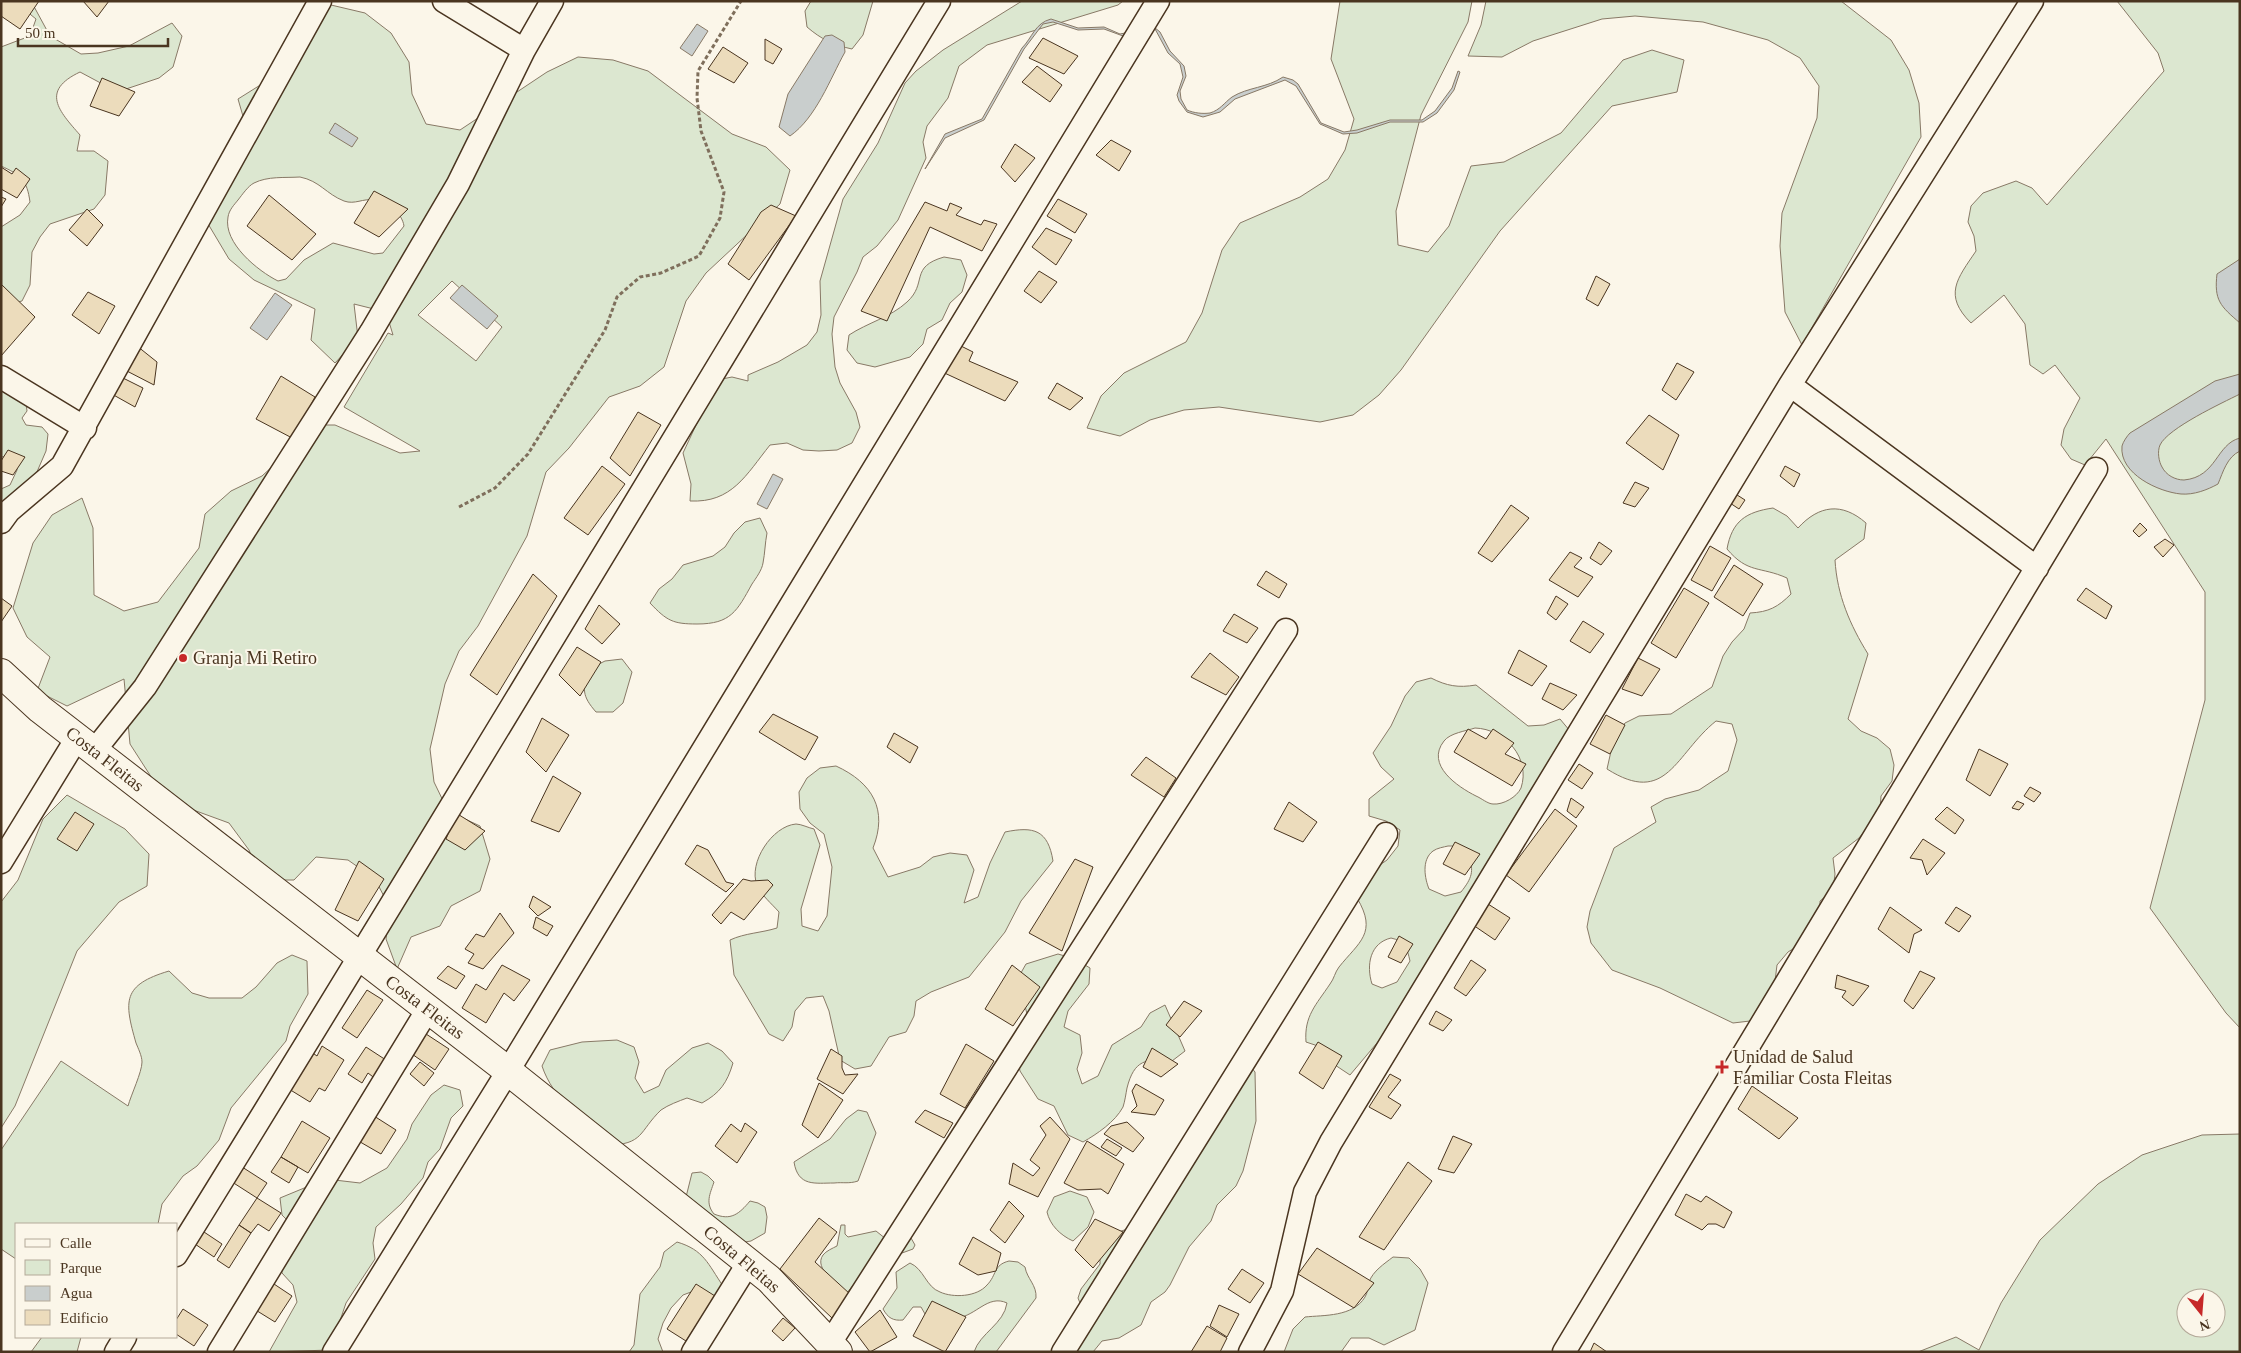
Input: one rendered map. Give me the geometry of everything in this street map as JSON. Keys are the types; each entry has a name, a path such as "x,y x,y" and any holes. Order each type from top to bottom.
{"main road":[{"name":"Costa Fleitas","path":"1,674 40,709 508,1071 769,1279 833,1348"}],"street":[{"path":"1,522 9,511 62,466 85,428 320,1"},
{"path":"444,1 524,50"},
{"path":"1,862 85,744 145,687 371,332 458,184 524,50 552,1"},
{"path":"178,1252 360,958 939,1"},
{"path":"334,1352 508,1071 1158,1"},
{"path":"1250,1352 1282,1291 1304,1192 1331,1142 1790,386 2032,1"},
{"path":"1,377 85,428"},
{"path":"1790,386 2037,568"},
{"path":"1564,1352 2096,468"},
{"path":"833,1348 1286,630"},
{"path":"1063,1352 1386,834"},
{"path":"219,1352 428,1009"},
{"path":"693,1352 748,1262"},
{"path":"116,1352 124,1338"}],"path":[{"path":"458,507 496,488 528,454 605,330 617,297 640,277 661,273 699,256 720,218 724,192 702,131 697,98 698,71 741,1"}],"green space":[{"path":"14,1 31,1 50,36 81,54 98,53 129,46 172,23 182,36 173,67 159,78 126,89 110,88 80,72 60,86 57,102 60,110 80,135 77,151 94,151 108,161 105,195 94,209 50,224 32,252 30,285 22,301 6,305 1,302 1,227 20,215 30,202 27,188 22,179 14,172 1,166 1,47 30,36 36,19"},
{"path":"811,1 873,1 863,35 852,49 828,41 807,27 805,11"},
{"path":"1022,1 1123,1 1118,5 987,45 959,66 948,98 927,126 923,142 926,158 898,220 877,246 863,257 834,317 832,334 835,367 840,383 856,412 860,427 852,443 837,450 819,451 803,450 787,443 770,445 737,485 727,492 705,500 690,501 691,484 683,453 717,380 732,377 748,381 748,375 778,362 807,345 817,332 821,315 820,281 843,199 878,143 905,83 916,71 943,50"},
{"path":"1340,1 1472,1 1468,22 1421,115 1396,211 1398,245 1428,252 1449,226 1471,166 1504,162 1561,133 1623,60 1652,50 1684,60 1677,92 1612,106 1500,231 1401,370 1379,395 1353,415 1320,422 1219,407 1184,410 1150,420 1120,436 1087,428 1101,396 1124,373 1186,342 1202,313 1222,250 1240,223 1300,197 1328,179 1345,150 1354,119 1331,59"},
{"path":"1486,1 1841,1 1891,40 1909,70 1919,103 1921,137 1802,345 1785,312 1780,246 1782,213 1817,118 1819,86 1800,58 1768,40 1703,22 1635,16 1602,19 1533,41 1502,57 1468,56 1481,25"},
{"path":"2117,1 2240,1 2240,1028 2226,1013 2150,908 2205,700 2205,592 2106,439 2085,465 2071,459 2061,445 2064,429 2080,398 2055,365 2043,374 2030,365 2025,324 2004,295 1971,323 1962,313 1955,295 1963,270 1976,251 1974,236 1968,222 1971,206 1983,193 2016,181 2032,188 2047,205 2164,71 2158,53"},
{"path":"331,5 365,13 391,33 409,62 412,94 426,124 460,130 547,72 578,57 613,60 648,71 732,134 766,147 790,170 780,204 706,273 686,301 664,367 640,386 609,397 569,448 546,472 527,536 478,626 459,651 445,684 430,749 434,782 448,811 480,826 490,859 480,891 451,906 440,926 411,937 397,969 386,939 390,908 375,879 348,860 316,857 294,880 262,880 249,850 229,823 166,800 130,744 124,679 67,706 37,691 50,657 27,637 13,608 33,543 52,515 82,498 93,528 94,595 124,611 158,602 199,548 205,514 231,491 262,476 287,453 302,425 335,425 400,453 420,451 344,407 388,333 393,335 386,312 354,304 358,338 335,363 311,340 315,309 254,280 229,259 195,202 247,130 238,99 297,62 305,28","holes":["300,177 313,181 344,201 370,200 384,203 397,213 404,226 383,253 374,254 333,243 304,260 286,279 278,281 252,263 236,246 228,227 229,212 247,188 254,183 270,178","452,281 502,327 476,361 418,315"]},
{"path":"944,257 961,260 967,275 962,292 950,303 942,320 927,329 923,344 910,357 875,367 857,363 847,350 849,335 901,307 913,295 922,271 926,266"},
{"path":"1,373 26,403 27,411 22,418 26,425 42,427 48,434 46,451 33,481 1,508 1,489 10,485 17,470 17,462 11,456 1,457"},
{"path":"1773,508 1787,516 1798,528 1814,515 1831,509 1848,512 1866,523 1864,539 1835,560 1838,585 1845,609 1868,654 1848,719 1861,731 1877,738 1890,749 1894,765 1892,781 1881,796 1880,812 1859,838 1833,858 1835,874 1833,890 1820,901 1817,934 1788,952 1777,965 1773,997 1765,1012 1750,1021 1733,1023 1660,988 1612,970 1591,943 1587,927 1590,911 1614,848 1656,822 1651,807 1665,799 1699,790 1728,771 1737,740 1732,724 1716,721 1669,772 1657,779 1644,782 1627,779 1607,769 1614,738 1625,723 1639,716 1671,714 1712,687 1723,656 1744,629 1750,613 1773,608 1791,594 1787,578 1748,566 1734,557 1727,549 1732,531 1742,520 1755,512"},
{"path":"760,518 767,533 762,566 742,602 732,614 718,622 682,623 666,618 650,603 659,589 672,579 683,565 713,556 725,547 734,533 745,522"},
{"path":"622,659 632,672 623,703 613,712 596,712 586,697 584,687 589,669 605,661"},
{"path":"1431,678 1453,686 1476,685 1528,726 1544,725 1560,719 1570,731 1382,1037 1350,1075 1332,1063 1324,1048 1306,1042 1307,1025 1312,1011 1338,969 1359,943 1366,929 1366,920 1357,898 1374,869 1387,860 1398,846 1400,830 1386,821 1369,816 1369,799 1394,779 1381,767 1373,753 1391,726 1405,696 1416,682","holes":["1475,728 1496,734 1513,747 1519,756 1523,777 1521,788 1513,797 1505,802 1497,804 1487,802 1453,781 1441,767 1438,758 1439,750 1444,741 1454,734","1456,846 1469,855 1472,870 1470,879 1461,892 1445,896 1429,889 1426,880 1425,864 1429,855 1438,848","1391,938 1402,943 1410,961 1397,982 1382,988 1372,984 1369,970 1374,950 1384,941"]},
{"path":"836,766 859,781 868,789 874,799 878,810 879,822 873,848 888,877 920,867 933,857 950,853 967,855 974,870 964,903 978,897 990,863 1005,832 1015,830 1032,830 1043,837 1051,851 1053,861 1021,901 1005,932 969,977 931,992 916,1001 914,1016 906,1032 889,1037 871,1066 855,1069 840,1060 829,1011 823,996 806,998 795,1011 792,1027 783,1041 769,1034 734,975 730,940 777,928 779,912 764,896 757,885 755,876 756,866 764,847 771,838 787,826 796,824 814,829 820,845 801,909 802,926 818,931 827,916 832,867 824,834 810,823 800,809 799,792 807,778 820,768"},
{"path":"67,795 125,829 149,854 147,886 119,902 77,951 15,1106 1,1128 1,902 18,880 43,819"},
{"path":"1058,954 1075,959 1090,968 1089,984 1068,1011 1064,1027 1080,1035 1082,1053 1077,1069 1082,1084 1098,1076 1112,1045 1141,1027 1150,1013 1165,1005 1185,1051 1172,1061 1148,1061 1137,1066 1130,1079 1120,1112 1105,1127 1083,1142 1068,1135 1054,1106 1038,1099 1020,1071 1017,1056 1030,1026 1018,978 1026,964"},
{"path":"292,955 307,961 308,994 290,1026 286,1041 231,1108 219,1140 197,1166 183,1176 162,1204 158,1223 15,1223 15,1258 1,1249 1,1150 61,1061 128,1106 142,1062 129,1016 130,996 142,982 169,971 192,993 209,998 242,998 256,987 277,963"},
{"path":"617,1040 634,1047 639,1062 635,1078 644,1093 659,1086 666,1070 692,1048 708,1043 722,1051 733,1063 722,1087 702,1103 687,1098 670,1105 661,1110 635,1139 619,1144 607,1145 561,1099 553,1089 542,1066 550,1050 582,1042"},
{"path":"1250,1066 1255,1072 1256,1121 1243,1171 1236,1186 1217,1205 1211,1221 1189,1247 1170,1285 1165,1292 1151,1302 1141,1325 1119,1338 1102,1341 1093,1352 1069,1352 1084,1313 1078,1298 1081,1289 1100,1264 1100,1247 1110,1235 1133,1227"},
{"path":"444,1085 460,1090 463,1106 451,1118 440,1149 428,1162 423,1178 401,1204 376,1227 373,1243 375,1259 346,1303 330,1350 269,1352 297,1302 293,1285 282,1273 279,1256 294,1227 282,1215 280,1198 326,1179 360,1183 387,1168 407,1139 412,1124 431,1095"},
{"path":"858,1110 867,1112 876,1133 858,1181 849,1183 814,1183 803,1180 796,1170 794,1162 830,1139 846,1119"},
{"path":"2240,1134 2240,1352 1918,1352 1956,1337 1979,1350 2001,1303 2040,1240 2098,1184 2142,1155 2202,1135"},
{"path":"701,1172 714,1182 709,1202 714,1214 725,1217 734,1215 742,1210 750,1201 758,1203 765,1207 767,1217 765,1233 751,1241 727,1245 686,1197 692,1173"},
{"path":"1070,1191 1087,1197 1094,1212 1088,1227 1073,1241 1056,1229 1050,1221 1047,1212 1054,1197"},
{"path":"841,1225 845,1225 845,1234 848,1237 876,1231 886,1239 911,1238 915,1245 913,1249 869,1265 847,1293 828,1276 821,1266 823,1255 837,1246"},
{"path":"677,1242 686,1245 699,1254 723,1286 712,1299 699,1289 683,1295 671,1308 663,1323 658,1339 663,1352 629,1352 634,1345 640,1294 660,1267 664,1252"},
{"path":"1393,1257 1409,1258 1420,1269 1428,1283 1415,1330 1384,1345 1369,1338 1351,1338 1341,1352 1284,1352 1293,1329 1305,1317 1338,1314 1360,1304 1366,1295 1373,1274"},
{"path":"1009,1261 1018,1262 1025,1267 1035,1289 1036,1298 996,1352 974,1352 981,1339 997,1323 1007,1303 994,1301 970,1314 957,1318 925,1314 921,1307 913,1307 903,1320 896,1320 889,1317 883,1309 897,1288 896,1272 910,1263 919,1269 935,1290 958,1296 971,1294 983,1289 1000,1265"},
{"path":"41,1338 81,1338 77,1352 31,1352"}],"water":[{"path":"1051,19 1078,28 1104,27 1120,34 1125,33 1123,36 1104,29 1078,30 1053,22 1043,24 1024,49 984,120 945,138 925,169 945,134 982,119 1022,48 1037,27"},
{"path":"697,24 708,31 692,56 680,48"},
{"path":"1154,27 1160,32 1170,51 1184,66 1186,76 1180,91 1181,99 1187,110 1198,113 1213,112 1232,97 1244,91 1277,81 1283,77 1293,80 1298,84 1321,123 1344,132 1390,120 1422,120 1435,111 1452,88 1458,71 1460,72 1454,90 1437,113 1423,122 1390,122 1357,133 1343,134 1320,124 1296,86 1285,80 1235,99 1220,112 1203,117 1187,112 1179,101 1177,95 1183,77 1180,64 1168,53"},
{"path":"832,35 844,42 845,52 815,109 790,136 779,127 788,94 825,36"},
{"path":"335,123 358,138 352,147 329,133"},
{"path":"2240,259 2240,323 2220,302 2216,283 2217,274"},
{"path":"462,285 498,316 487,329 450,298"},
{"path":"275,293 292,305 267,340 250,328"},
{"path":"2240,374 2240,394 2173,431 2165,438 2159,448 2159,460 2164,470 2177,479 2184,480 2195,478 2203,473 2232,441 2240,438 2240,451 2229,461 2218,484 2191,494 2172,493 2142,480 2127,465 2123,456 2122,446 2130,433 2215,381"},
{"path":"773,474 783,479 767,509 757,504"}],"building":[{"path":"1,1 39,1 20,29 1,16"},
{"path":"83,1 109,1 97,17"},
{"path":"1043,38 1078,56 1064,74 1029,58"},
{"path":"765,39 782,49 773,64 765,60"},
{"path":"723,47 748,63 734,83 708,69"},
{"path":"1037,66 1062,85 1050,102 1022,82"},
{"path":"102,78 135,92 119,116 90,106"},
{"path":"1111,140 1131,151 1119,171 1096,155"},
{"path":"1015,144 1035,158 1015,182 1001,167"},
{"path":"1,167 12,174 16,168 30,179 17,198 1,189"},
{"path":"374,191 408,209 379,237 354,223"},
{"path":"269,195 316,234 292,260 247,226"},
{"path":"1,197 6,199 1,207"},
{"path":"1058,199 1087,214 1075,233 1047,216"},
{"path":"925,202 947,211 950,203 962,208 956,215 981,225 984,220 997,224 982,251 930,227 887,321 861,311"},
{"path":"771,205 796,216 749,280 728,264 761,212"},
{"path":"87,209 103,225 87,246 69,230"},
{"path":"1046,228 1072,240 1056,265 1032,247"},
{"path":"1039,271 1057,282 1041,303 1024,291"},
{"path":"1596,276 1610,284 1598,306 1586,299"},
{"path":"1,284 35,317 1,356"},
{"path":"88,292 115,306 99,334 72,315"},
{"path":"953,342 973,352 969,361 1018,382 1005,401 938,370"},
{"path":"137,346 157,362 154,385 123,369"},
{"path":"1677,363 1694,372 1676,400 1662,390"},
{"path":"119,376 143,388 135,407 110,393"},
{"path":"281,376 315,397 294,439 256,419"},
{"path":"1057,383 1083,398 1070,410 1048,398"},
{"path":"638,412 661,425 630,476 610,458"},
{"path":"1649,415 1679,435 1663,470 1626,443"},
{"path":"8,450 25,457 13,475 1,471 1,461"},
{"path":"602,466 625,484 588,535 564,518"},
{"path":"1785,466 1800,474 1794,487 1780,476"},
{"path":"1635,482 1649,488 1635,507 1623,503"},
{"path":"1734,493 1745,500 1739,509 1730,503"},
{"path":"1511,505 1529,518 1492,562 1478,553"},
{"path":"2140,523 2147,530 2139,537 2133,531"},
{"path":"2165,539 2174,545 2163,557 2154,547"},
{"path":"1599,542 1612,551 1601,565 1590,558"},
{"path":"1710,546 1731,558 1712,591 1691,580"},
{"path":"1570,552 1582,558 1574,567 1593,577 1578,597 1549,580"},
{"path":"1734,565 1763,584 1743,616 1714,597"},
{"path":"1266,571 1287,584 1279,598 1257,585"},
{"path":"533,574 557,596 497,695 470,675"},
{"path":"1684,588 1709,603 1676,658 1651,643"},
{"path":"2086,588 2112,606 2106,619 2077,600"},
{"path":"1556,596 1568,604 1556,620 1547,613"},
{"path":"1,598 12,606 1,622"},
{"path":"599,605 620,624 602,644 585,629"},
{"path":"1234,614 1258,628 1247,643 1223,631"},
{"path":"1583,621 1604,634 1590,653 1570,641"},
{"path":"577,647 601,662 580,696 559,675"},
{"path":"1519,650 1547,666 1532,686 1508,673"},
{"path":"1210,653 1239,677 1226,695 1191,677"},
{"path":"1638,658 1660,669 1642,696 1622,689"},
{"path":"1550,683 1577,695 1563,710 1542,699"},
{"path":"773,714 818,737 805,760 759,732"},
{"path":"1606,715 1625,725 1610,754 1590,744"},
{"path":"542,718 569,735 546,772 526,752"},
{"path":"1468,729 1486,739 1493,729 1514,743 1505,754 1526,764 1512,786 1454,752"},
{"path":"894,733 918,747 910,763 887,747"},
{"path":"1979,749 2008,764 1990,796 1966,780"},
{"path":"1146,757 1176,778 1164,797 1131,775"},
{"path":"1579,764 1593,773 1582,789 1568,780"},
{"path":"553,776 581,793 559,832 531,821"},
{"path":"2030,787 2041,793 2034,802 2024,796"},
{"path":"1571,798 1584,807 1576,818 1567,811"},
{"path":"2017,801 2024,804 2019,810 2012,808"},
{"path":"1289,802 1317,822 1303,842 1274,829"},
{"path":"1947,807 1964,820 1955,834 1935,819"},
{"path":"1555,809 1577,826 1529,892 1506,875"},
{"path":"75,812 94,824 77,851 57,839"},
{"path":"456,813 485,831 465,850 446,839"},
{"path":"1923,839 1945,853 1927,875 1922,860 1910,858"},
{"path":"1455,842 1480,854 1465,875 1443,864"},
{"path":"697,845 708,850 726,882 734,884 726,892 685,864"},
{"path":"1075,859 1093,867 1062,951 1029,933"},
{"path":"359,861 384,879 358,921 335,910"},
{"path":"743,879 751,881 768,880 773,885 744,920 731,912 721,924 712,915"},
{"path":"533,896 551,907 538,916 529,907"},
{"path":"1488,904 1510,918 1495,940 1473,925"},
{"path":"1890,907 1922,930 1914,934 1909,953 1878,929"},
{"path":"1956,907 1971,916 1959,932 1945,923"},
{"path":"500,913 514,933 483,969 468,963 474,954 465,949 476,934 484,937"},
{"path":"536,917 553,926 547,936 533,928"},
{"path":"1399,936 1413,944 1401,963 1388,957"},
{"path":"1471,960 1486,970 1466,996 1454,988"},
{"path":"502,965 530,980 514,1001 504,993 486,1023 462,1008 476,984 486,990"},
{"path":"1012,965 1040,987 1013,1026 985,1009"},
{"path":"448,966 465,976 456,989 437,978"},
{"path":"1920,971 1935,978 1913,1009 1904,1001"},
{"path":"1837,975 1869,986 1853,1006 1842,997 1846,991 1835,988"},
{"path":"367,990 383,1000 357,1038 342,1028"},
{"path":"1184,1001 1202,1011 1180,1037 1166,1025"},
{"path":"1436,1011 1452,1020 1443,1031 1429,1024"},
{"path":"423,1032 449,1049 435,1070 409,1052"},
{"path":"1318,1042 1342,1056 1323,1089 1299,1073"},
{"path":"966,1044 994,1061 965,1108 940,1094"},
{"path":"322,1046 344,1060 325,1091 319,1088 310,1102 284,1086 307,1049 317,1056"},
{"path":"366,1047 389,1062 377,1080 368,1073 362,1083 348,1074"},
{"path":"1152,1048 1178,1064 1161,1077 1143,1067"},
{"path":"831,1049 842,1056 842,1068 845,1075 858,1074 843,1094 817,1079"},
{"path":"420,1062 434,1073 424,1086 410,1074"},
{"path":"1390,1074 1401,1080 1388,1097 1401,1105 1391,1119 1369,1107"},
{"path":"819,1083 843,1100 818,1138 802,1125"},
{"path":"1136,1084 1164,1100 1155,1115 1131,1112 1137,1106 1132,1091"},
{"path":"1752,1086 1798,1118 1779,1139 1738,1109"},
{"path":"925,1110 953,1123 944,1138 915,1122"},
{"path":"374,1116 396,1130 381,1154 355,1139"},
{"path":"1050,1117 1070,1139 1038,1197 1009,1184 1013,1163 1033,1176 1040,1168 1030,1160 1046,1135 1040,1126"},
{"path":"302,1121 330,1138 308,1173 281,1157"},
{"path":"1127,1122 1144,1138 1133,1152 1104,1134 1111,1126"},
{"path":"745,1123 757,1132 737,1163 715,1146 731,1124 741,1132"},
{"path":"1453,1136 1472,1144 1454,1173 1438,1169"},
{"path":"1107,1139 1122,1148 1116,1156 1101,1147"},
{"path":"1087,1141 1124,1164 1108,1194 1101,1189 1078,1190 1064,1183"},
{"path":"281,1157 298,1167 289,1183 271,1172"},
{"path":"1408,1162 1432,1181 1384,1250 1359,1237"},
{"path":"239,1165 267,1183 257,1198 229,1180"},
{"path":"1686,1194 1701,1202 1706,1196 1732,1212 1724,1228 1716,1224 1708,1224 1702,1230 1675,1215"},
{"path":"257,1198 281,1213 269,1231 258,1224 251,1233 239,1225"},
{"path":"1009,1201 1024,1216 1005,1243 990,1230"},
{"path":"819,1218 837,1232 815,1262 850,1294 832,1318 780,1269"},
{"path":"1095,1219 1123,1232 1093,1268 1075,1250"},
{"path":"239,1225 251,1233 229,1268 217,1260"},
{"path":"201,1230 222,1244 214,1257 192,1242"},
{"path":"973,1237 1001,1253 996,1271 978,1275 959,1264"},
{"path":"1317,1248 1374,1283 1354,1308 1298,1274"},
{"path":"1242,1269 1264,1283 1250,1303 1228,1289"},
{"path":"271,1282 292,1296 275,1322 254,1309"},
{"path":"696,1284 715,1296 686,1341 667,1329"},
{"path":"932,1301 966,1317 945,1352 913,1336"},
{"path":"1219,1305 1239,1314 1227,1337 1210,1326"},
{"path":"183,1309 208,1325 194,1346 178,1335 178,1317"},
{"path":"880,1310 897,1337 870,1352 855,1332"},
{"path":"783,1318 795,1328 783,1341 772,1331"},
{"path":"1207,1326 1227,1338 1220,1352 1191,1352"},
{"path":"1594,1343 1607,1352 1590,1352"}],"place":[{"name":"Granja Mi Retiro","path":"183,658"},
{"name":"Unidad de Salud Familiar Costa Fleitas","path":"1722,1067"}]}
